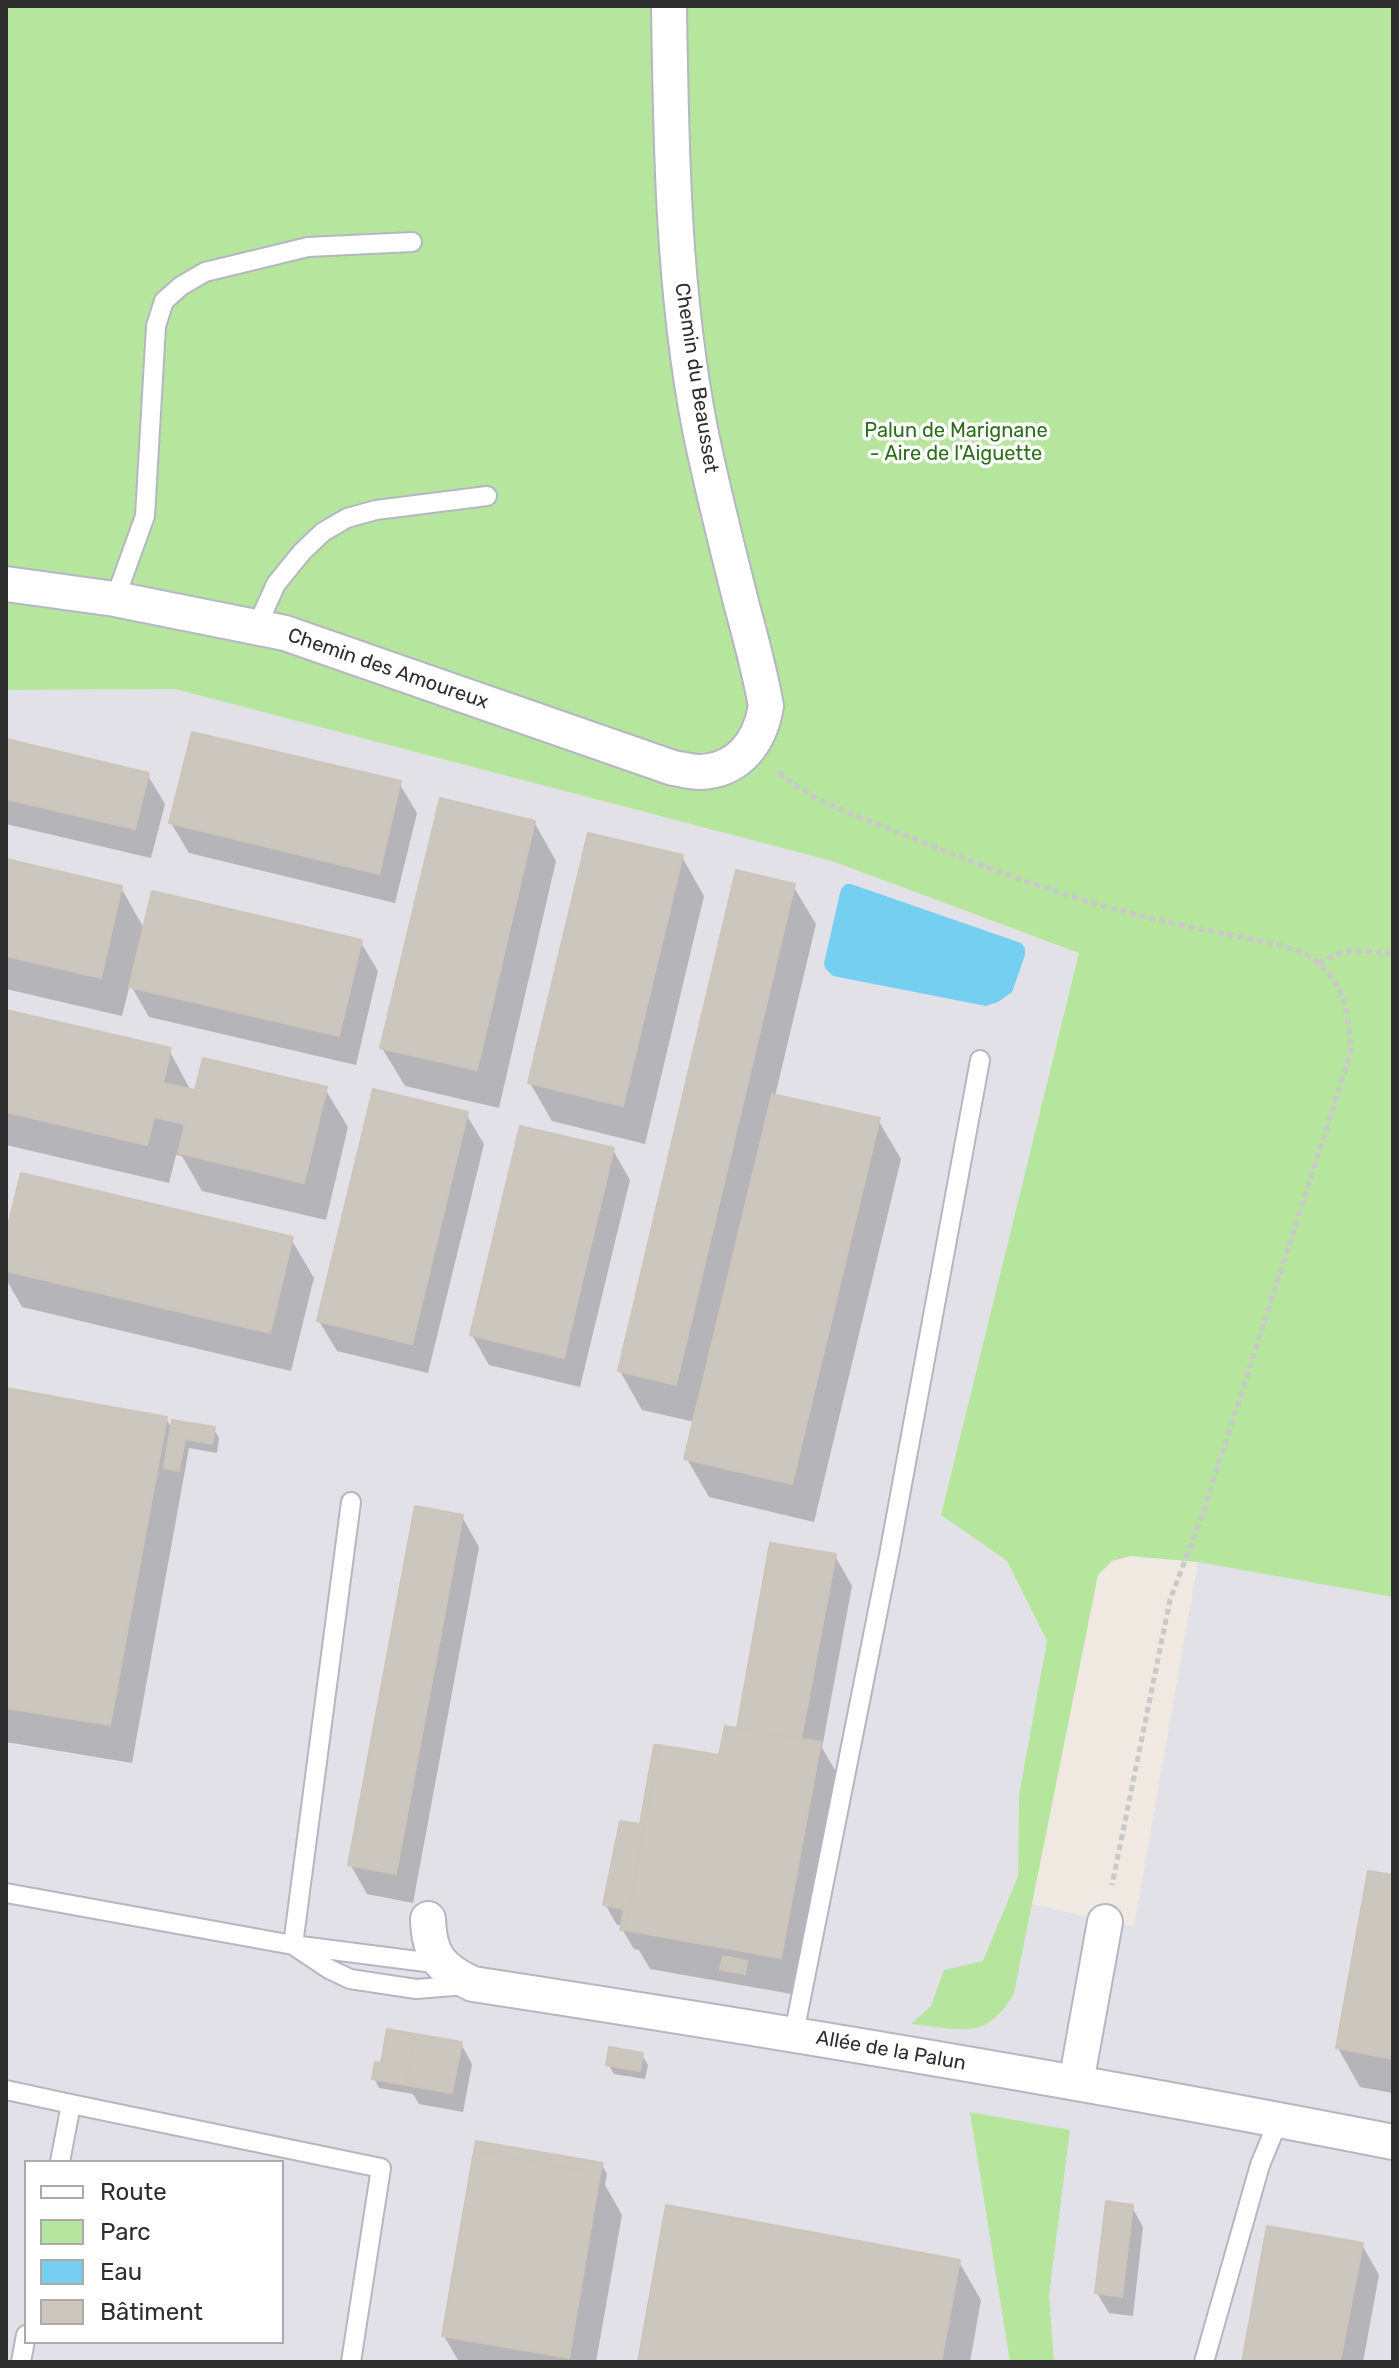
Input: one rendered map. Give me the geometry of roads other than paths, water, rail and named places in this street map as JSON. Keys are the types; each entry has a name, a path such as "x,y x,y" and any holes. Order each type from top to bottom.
{"street":[{"name":"Chemin du Beausset","path":"669,6 670,117 687,342 714,494 766,706 763,726 754,742"},
{"name":"Chemin des Amoureux","path":"6,584 115,599 285,633 673,768 698,772 721,768 741,757 754,742"},
{"path":"428,1919 433,1953 441,1964"},
{"path":"1076,2083 1105,1922"},
{"name":"Allée de la Palun","path":"441,1964 449,1972 473,1984 794,2033 1393,2142"}],"lane":[{"path":"115,599 145,516 156,326 164,301 181,286 205,272 308,247 412,242"},
{"path":"257,626 276,584 293,562 323,532 347,518 376,510 487,496"},
{"path":"794,2033 889,1555 980,1060"},
{"path":"293,1945 351,1502"},
{"path":"6,1893 293,1945 441,1964"},
{"path":"293,1945 350,1979 416,1989 473,1984"},
{"path":"6,2090 381,2168 351,2362"},
{"path":"60,2160 71,2104"},
{"path":"1204,2362 1260,2165 1279,2119"}],"water":[{"path":"846,884 1021,943 1025,955 1012,992 986,1006 833,976 824,963 841,889"}],"park label":[{"name":"Palun de Marignane - Aire de l'Aiguette","path":"956,442"}]}
